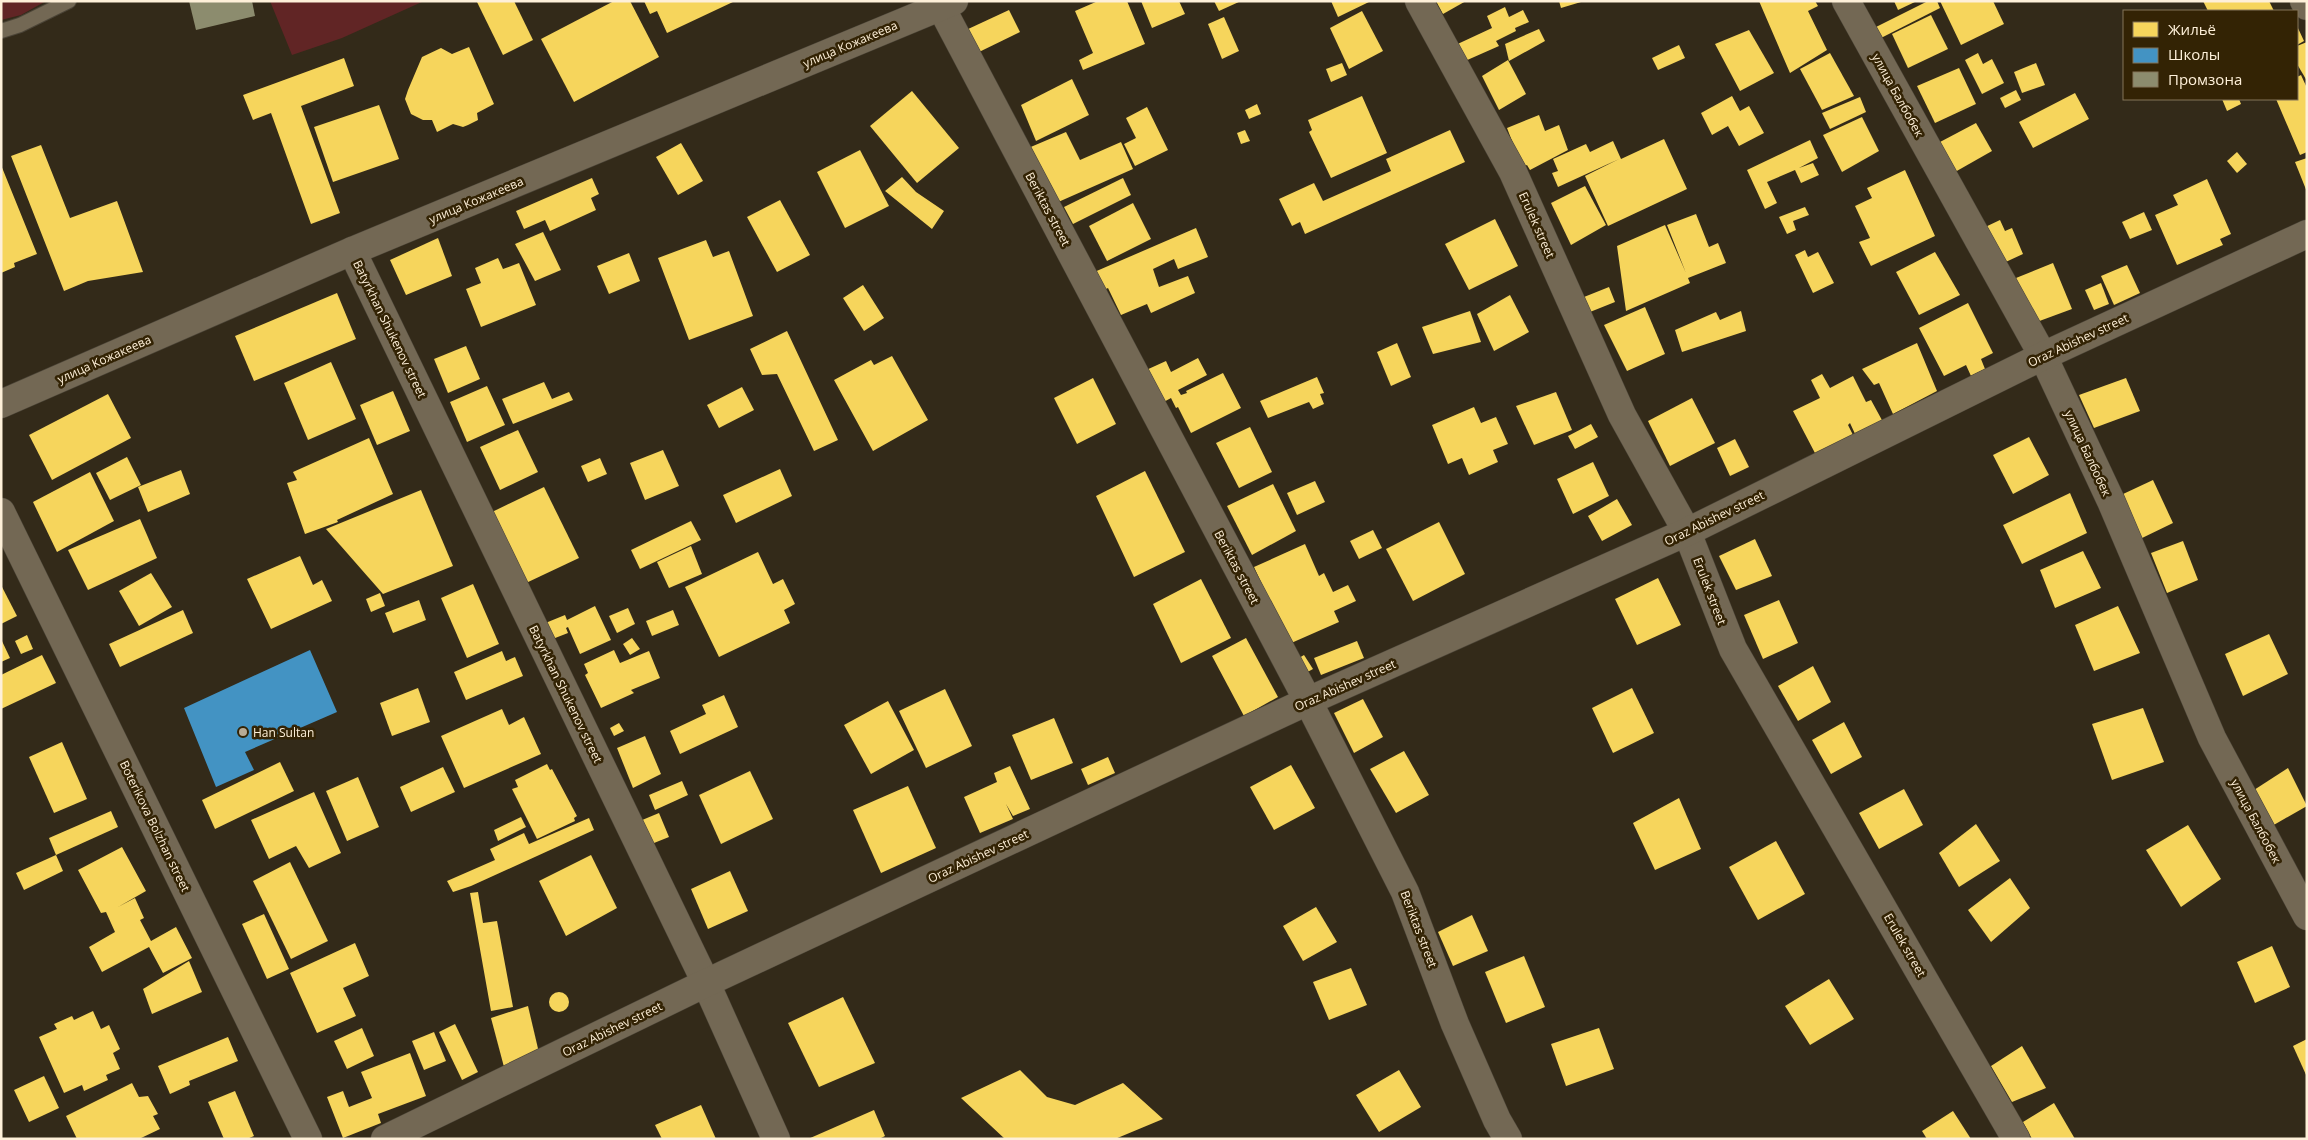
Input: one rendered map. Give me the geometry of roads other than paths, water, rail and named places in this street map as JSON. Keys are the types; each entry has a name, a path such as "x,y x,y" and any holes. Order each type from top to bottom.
{"street":[{"name":"Erulek street","path":"1419,1 1513,172 1622,415 1687,532 1733,649 2016,1139"},
{"name":"улица Балбобек","path":"1846,1 2043,356 2111,501 2212,738 2307,916"},
{"path":"2304,1 2307,6"},
{"name":"улица Кожакеева","path":"1,404 352,251 947,4"},
{"name":"Beriktas street","path":"947,4 1405,892 1455,1024 1497,1120 1508,1139"},
{"name":"Oraz Abishev street","path":"385,1139 706,983 1308,701 1687,532 2043,356 2307,234"},
{"name":"Batyrkhan Shukenov street","path":"352,251 706,983 776,1139"},
{"name":"Boterikova Bolzhan street","path":"1,512 308,1139"}],"lane":[{"path":"1,31 20,25 69,1"}],"place":[{"name":"Han Sultan","path":"243,732"}]}
